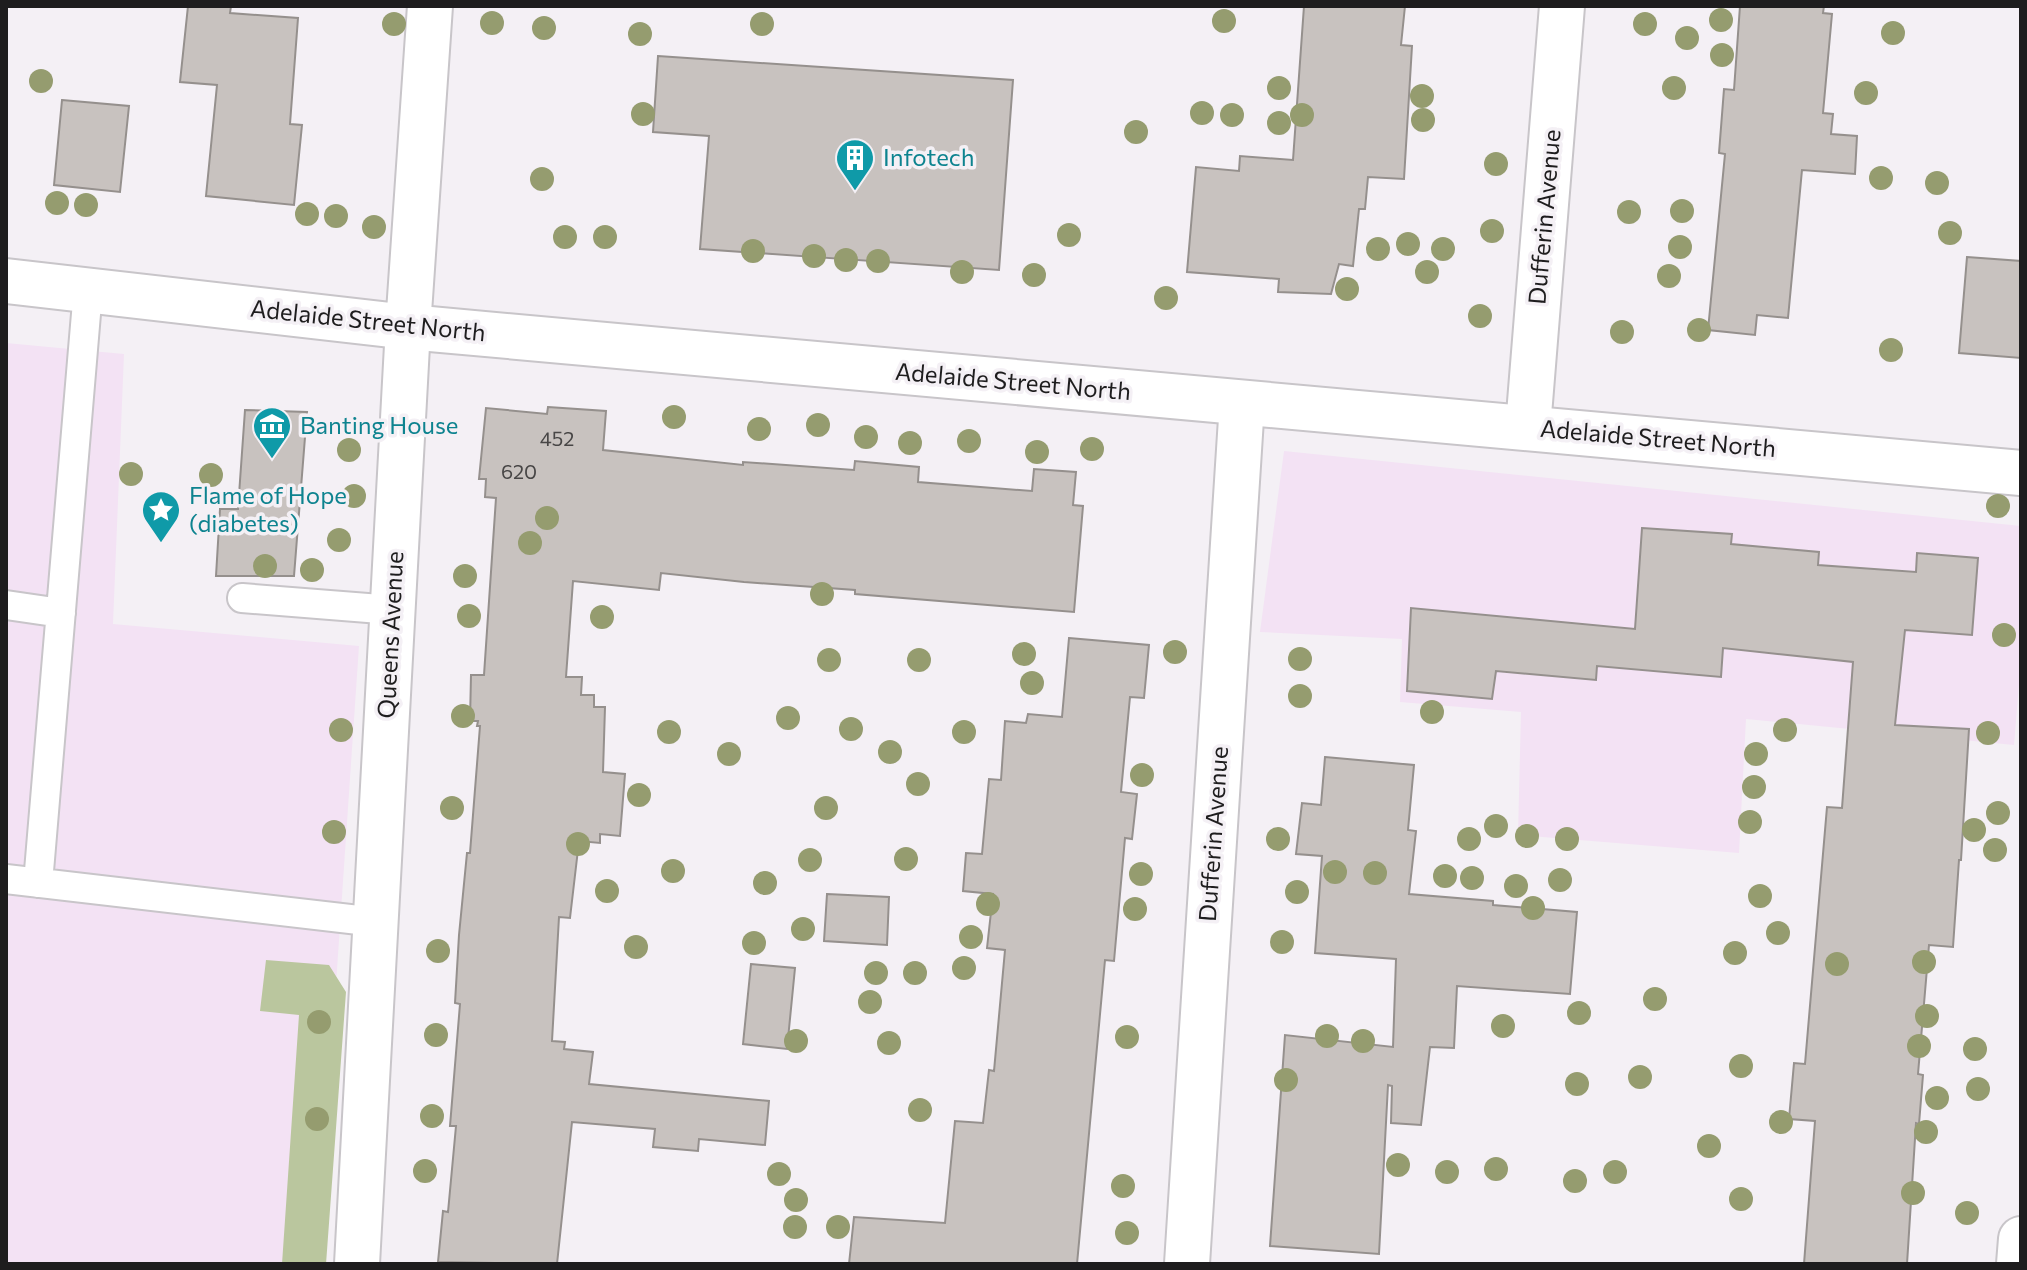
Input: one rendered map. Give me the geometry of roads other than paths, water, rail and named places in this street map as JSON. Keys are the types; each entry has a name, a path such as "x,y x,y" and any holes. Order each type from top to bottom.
{"main road":[{"name":"Queens Avenue","path":"357,1264 408,327 430,6"},
{"name":"Dufferin Avenue","path":"1528,427 1562,6"},
{"name":"Adelaide Street North","path":"6,281 408,327 2021,473"},
{"name":"Dufferin Avenue","path":"1187,1264 1242,403"},
{"path":"2019,1264 2021,1239"}],"lane":[{"path":"38,883 88,290"},
{"path":"242,598 393,610"},
{"path":"6,605 61,613"},
{"path":"6,879 376,922"}],"place":[{"name":"Infotech","path":"855,192"},
{"name":"Banting House","path":"272,460"},
{"name":"Flame of Hope (diabetes)","path":"161,544"}]}
